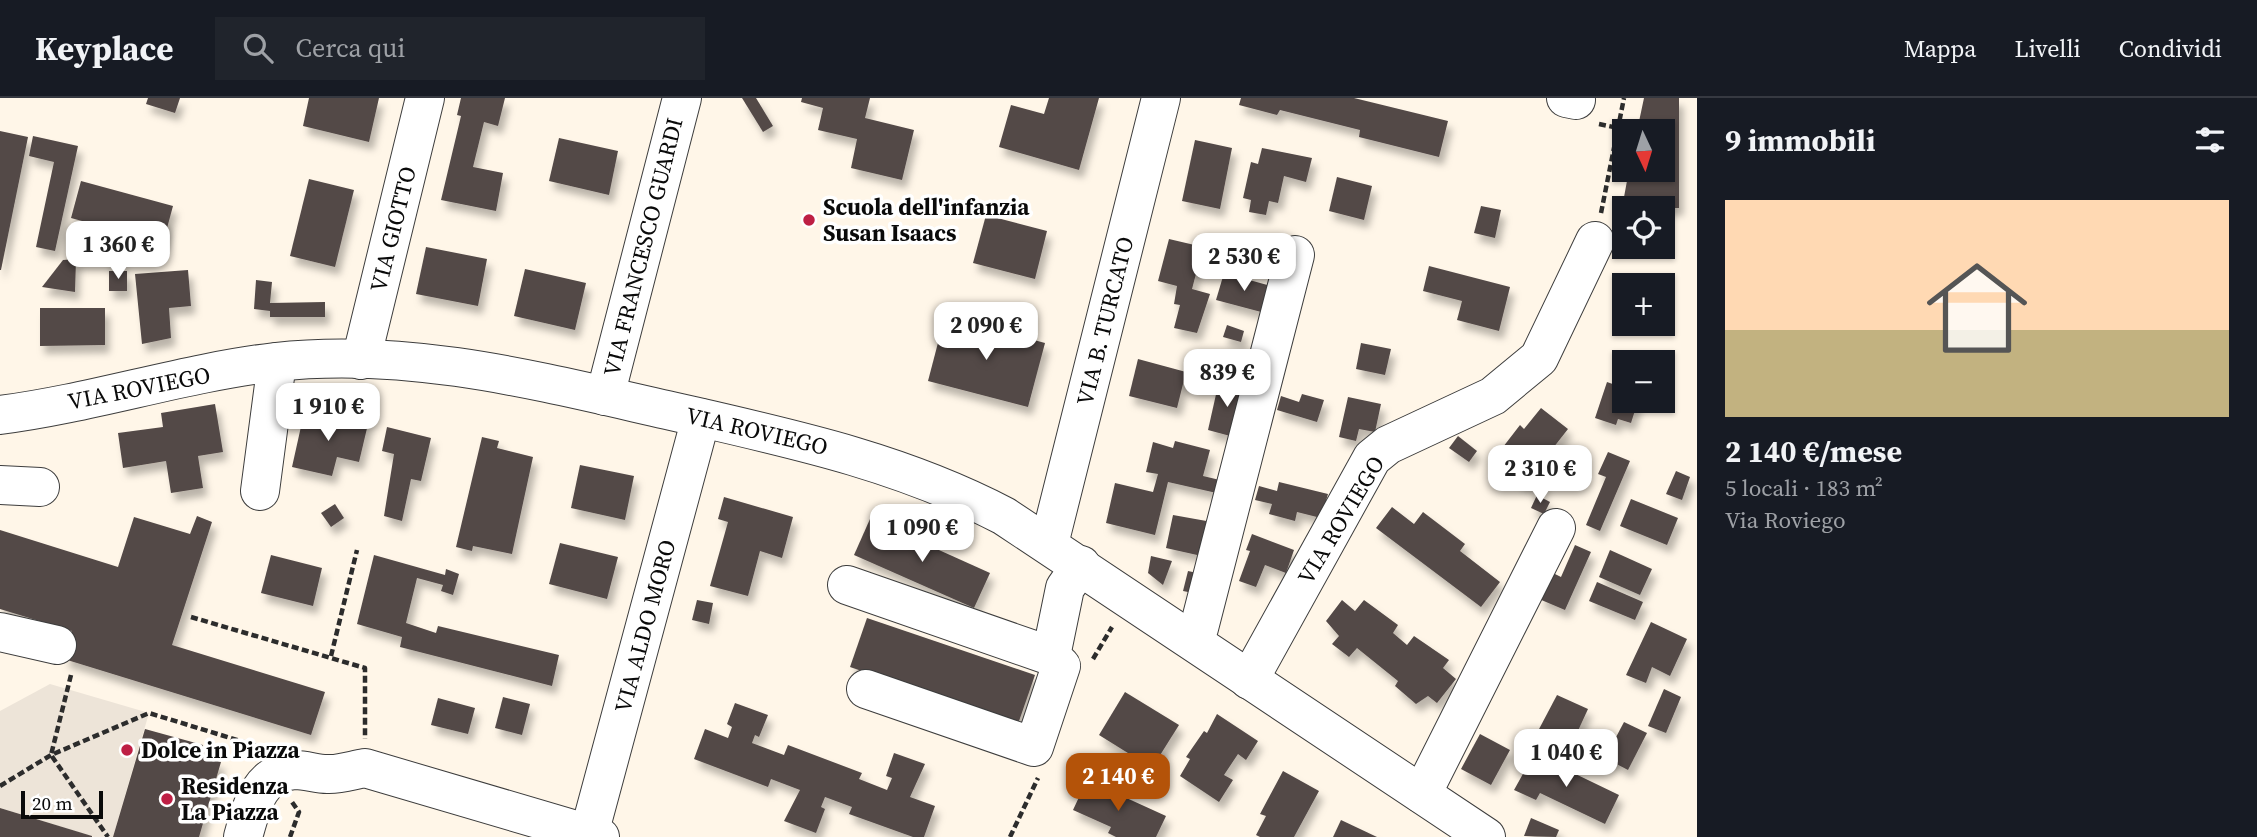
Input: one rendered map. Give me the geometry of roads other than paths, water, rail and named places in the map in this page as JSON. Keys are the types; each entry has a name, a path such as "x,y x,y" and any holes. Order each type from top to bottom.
{"street":[{"name":"VIA GIOTTO","path":"361,360 425,98"},
{"name":"VIA FRANCESCO GUARDI","path":"605,396 682,98"},
{"name":"VIA B. TURCATO","path":"1048,544 1161,98"},
{"name":"VIA ROVIEGO","path":"1249,680 1373,458 1388,445 1493,396 1539,358 1595,241"},
{"path":"1192,640 1199,628 1295,255"},
{"name":"VIA ROVIEGO","path":"0,415 278,362 361,360 447,364 605,396 824,446 911,473 964,495 1048,544 1486,837"},
{"path":"260,491 278,362"},
{"name":"VIA ALDO MORO","path":"243,837 253,799 262,786 279,774 295,770 329,775 365,768 594,835 701,418"},
{"path":"0,485 40,487"},
{"path":"1422,794 1556,528"},
{"path":"1051,656 1065,588 1081,565"},
{"path":"847,585 1051,656 1061,666 1034,747 866,689"},
{"path":"0,632 64,660"}],"place":[{"name":"Scuola dell'infanzia Susan Isaacs","path":"809,220"},
{"name":"Dolce in Piazza","path":"127,750"},
{"name":"Residenza La Piazza","path":"167,799"}]}
